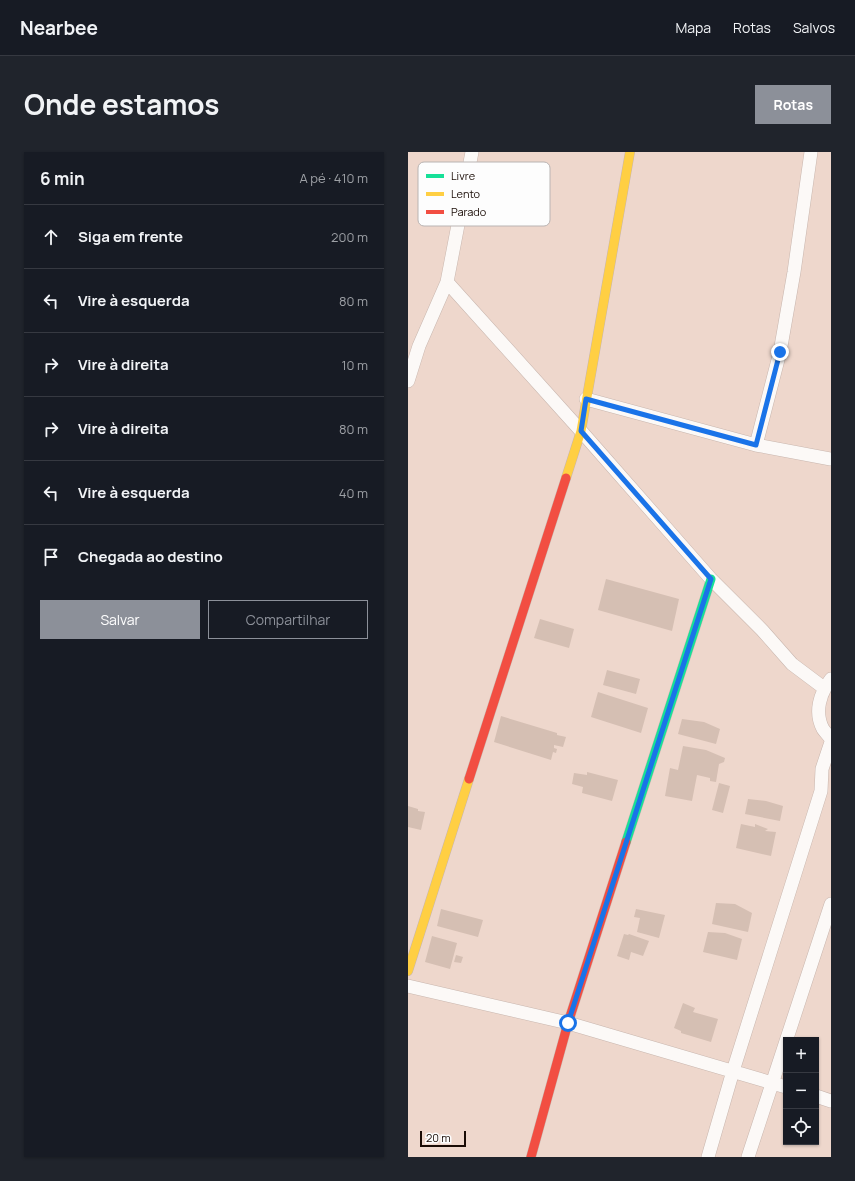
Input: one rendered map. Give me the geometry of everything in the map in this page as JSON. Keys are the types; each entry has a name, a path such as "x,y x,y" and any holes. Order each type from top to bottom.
{"street":[{"path":"470,162 472,152"},
{"path":"408,971 581,431 630,152"},
{"path":"756,445 780,352 795,264 811,152"},
{"path":"408,381 419,346 447,282 458,226"},
{"path":"447,282 711,579 762,630 792,664 828,684 819,701 819,715 823,728 831,739"},
{"path":"586,399 756,445 831,459"},
{"path":"531,1157 568,1023 711,579"},
{"path":"708,1157 733,1071 821,791 822,769 831,742"},
{"path":"748,1157 771,1083 831,904"},
{"path":"408,986 568,1023 783,1086"},
{"path":"819,1097 831,1101"}],"building":[{"path":"606,579 679,599 672,631 598,610"},
{"path":"540,619 574,629 569,648 534,638"},
{"path":"607,670 640,679 636,694 603,685"},
{"path":"598,692 648,708 641,733 591,717"},
{"path":"501,716 566,737 563,747 554,745 554,748 557,749 556,753 553,752 551,760 494,742"},
{"path":"682,719 704,722 720,729 716,744 678,734"},
{"path":"683,746 706,750 725,758 724,762 719,764 716,782 710,781 710,778 697,775 692,801 665,796 670,768 678,770"},
{"path":"587,772 618,780 612,801 582,793 583,787 572,784 574,773 587,775"},
{"path":"719,783 730,786 723,813 712,810"},
{"path":"748,799 766,801 783,806 780,821 745,814"},
{"path":"408,806 418,809 418,811 425,812 421,830 408,827"},
{"path":"741,824 755,827 755,824 768,829 765,831 776,832 771,856 736,848"},
{"path":"716,903 735,904 752,913 748,932 712,924"},
{"path":"441,909 483,920 478,937 437,926"},
{"path":"636,909 665,915 659,938 637,932 640,918 634,917"},
{"path":"708,932 725,933 742,939 737,960 703,952"},
{"path":"624,934 629,934 649,941 643,956 631,952 629,960 617,956"},
{"path":"432,936 457,943 450,969 425,962"},
{"path":"456,955 463,957 461,963 454,962"},
{"path":"683,1003 695,1008 693,1012 718,1019 711,1042 681,1033 681,1031 674,1028"}],"traffic: fast":[{"path":"626,842 711,579"}],"traffic: slow":[{"path":"566,478 581,431 630,152"},
{"path":"408,971 469,779"}],"traffic: jam":[{"path":"469,779 566,478"},
{"path":"531,1157 568,1023 626,842"}],"route":[{"path":"568,1023 711,579 581,431 586,399 756,445 780,352"}]}
